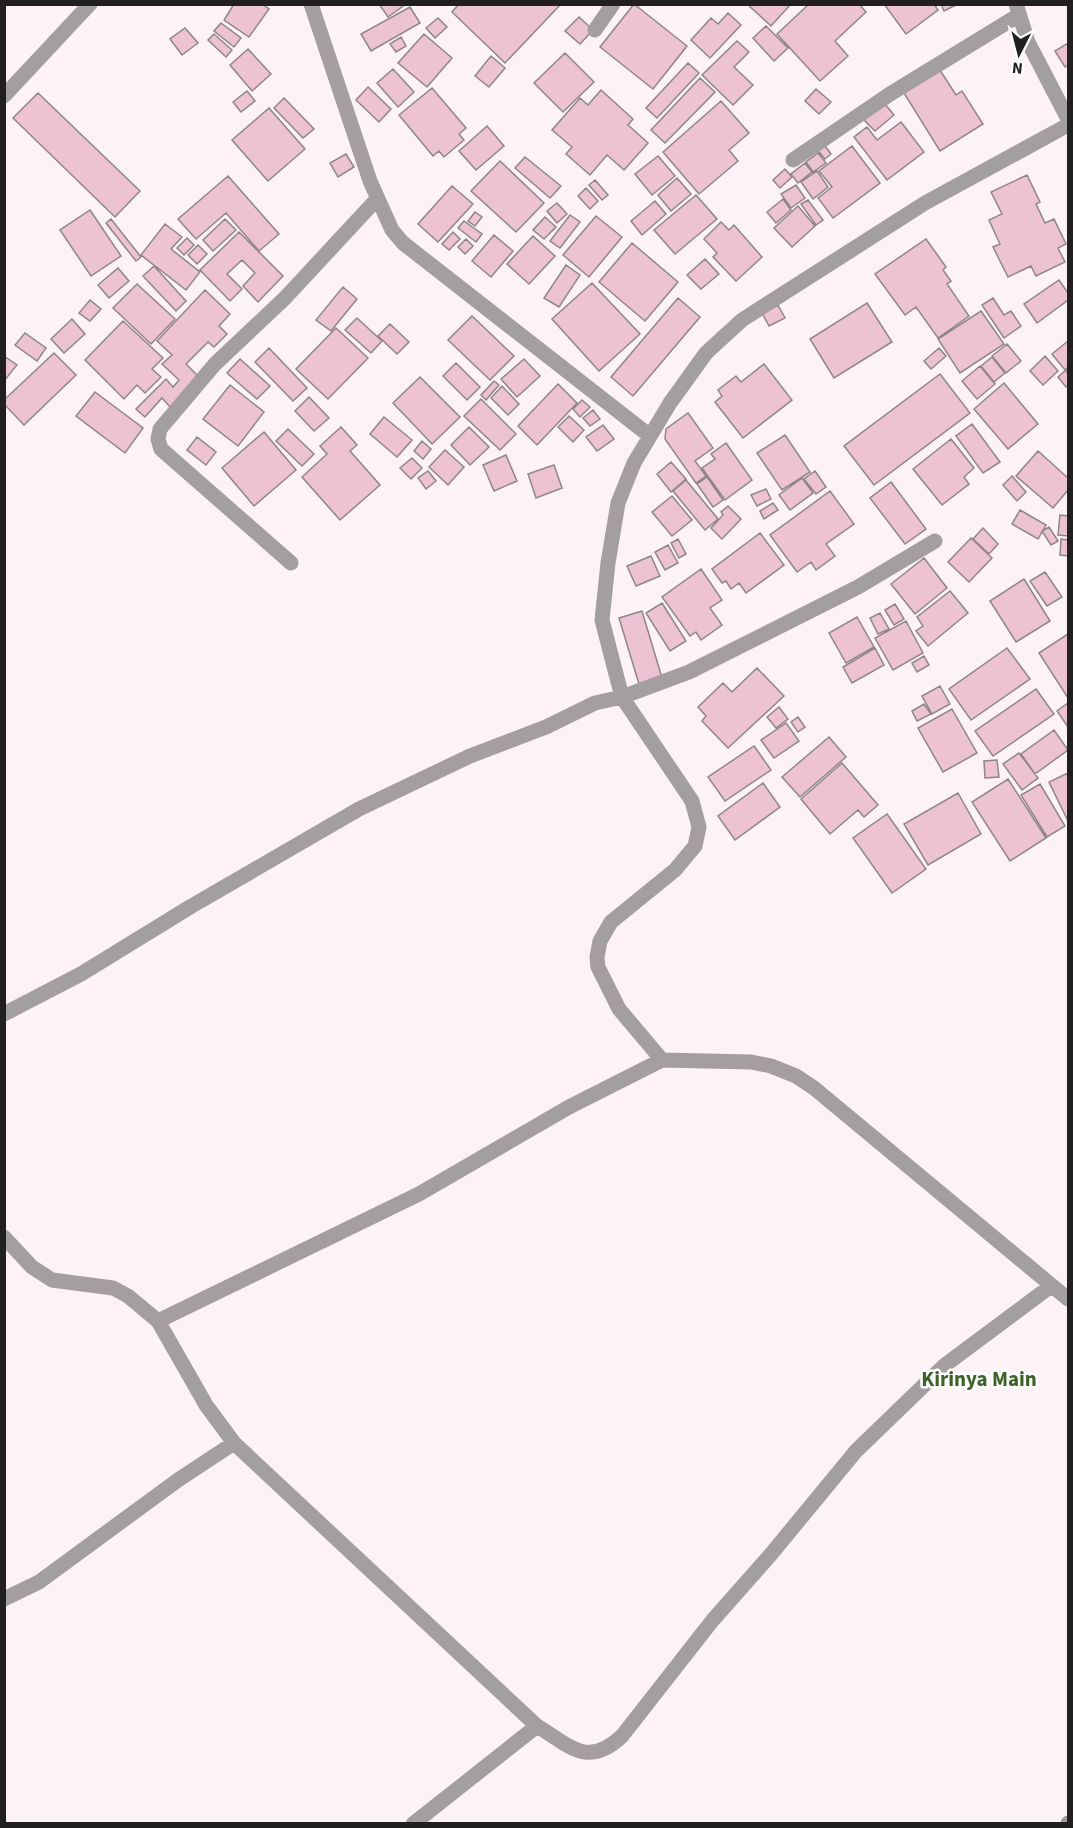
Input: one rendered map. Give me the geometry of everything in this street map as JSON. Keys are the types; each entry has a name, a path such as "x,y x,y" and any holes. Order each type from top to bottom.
{"street":[{"path":"4,96 90,4"},
{"path":"311,4 370,182 392,230 403,243 650,436"},
{"path":"595,30 613,4"},
{"path":"793,160 1018,10 1028,42 1068,119"},
{"path":"662,1059 619,1009 598,967 597,957 600,941 611,922 675,870 695,846 699,827 692,801 622,697 602,620 618,502 634,463 670,403 706,353 742,320 925,203 1068,125"},
{"path":"291,563 161,449 158,435 167,420 215,364 285,298 377,199"},
{"path":"4,1014 81,974 190,907 359,809 470,756 546,727 595,703 622,697 689,672 858,587 935,541"},
{"path":"158,1321 419,1194 569,1107 662,1059 752,1062 771,1066 796,1076 814,1088 1068,1299"},
{"path":"4,1237 32,1267 52,1280 112,1288 128,1296 158,1321 206,1406 234,1443 537,1726 576,1752 588,1753 609,1747 622,1736 712,1621 772,1553 856,1450 945,1365 1051,1286"},
{"path":"4,1599 39,1582 178,1480 234,1443"},
{"path":"413,1824 537,1726"}],"building":[{"path":"234,4 262,4 269,9 249,37 224,20"},
{"path":"379,4 406,4 388,17"},
{"path":"459,4 561,4 505,63 452,12"},
{"path":"634,4 687,46 653,89 600,47"},
{"path":"747,4 791,4 771,26"},
{"path":"809,4 859,4 866,12 835,41 848,56 820,81 777,34"},
{"path":"884,4 934,4 938,10 906,34"},
{"path":"941,4 958,4 944,11"},
{"path":"410,7 420,23 371,51 361,34"},
{"path":"728,13 741,25 710,58 691,40 711,18 718,24"},
{"path":"579,17 593,30 580,44 565,31"},
{"path":"438,18 447,27 435,38 426,28"},
{"path":"221,23 241,38 234,47 214,31"},
{"path":"766,26 788,48 774,61 753,38"},
{"path":"185,28 198,43 182,55 170,39"},
{"path":"214,34 232,50 226,57 208,40"},
{"path":"424,34 452,58 427,87 398,63"},
{"path":"401,37 406,46 396,52 390,44"},
{"path":"737,41 749,52 734,67 753,85 733,105 702,75"},
{"path":"1068,43 1068,65 1065,67 1055,51"},
{"path":"248,49 271,74 252,91 230,65"},
{"path":"565,53 594,82 563,112 534,83"},
{"path":"491,56 505,68 489,87 475,76"},
{"path":"688,63 699,73 657,118 646,108"},
{"path":"393,69 414,92 398,107 377,83"},
{"path":"940,70 956,95 962,91 983,124 940,151 904,93"},
{"path":"700,78 715,92 665,143 651,130"},
{"path":"368,87 391,109 379,122 356,100"},
{"path":"432,88 466,128 459,134 464,140 444,157 439,151 433,156 399,115"},
{"path":"816,89 831,102 819,114 805,101"},
{"path":"601,90 633,119 628,125 648,143 624,170 607,155 590,175 566,154 572,147 552,130 580,98 588,105"},
{"path":"247,91 255,101 241,112 233,102"},
{"path":"38,93 140,191 115,217 13,118"},
{"path":"284,98 314,129 303,138 274,108"},
{"path":"721,101 749,133 729,150 738,161 699,194 663,152"},
{"path":"884,103 894,115 875,131 864,120"},
{"path":"269,108 305,149 268,181 232,140"},
{"path":"901,122 924,152 887,180 854,137 867,127 877,140"},
{"path":"487,126 504,146 476,170 459,151"},
{"path":"825,146 831,154 825,159 818,151"},
{"path":"852,146 880,183 833,218 818,198 832,187 819,171"},
{"path":"818,153 826,163 813,172 806,162"},
{"path":"346,154 354,167 338,177 330,163"},
{"path":"658,156 675,176 652,195 635,174"},
{"path":"525,157 561,186 550,198 515,168"},
{"path":"500,161 544,203 516,232 471,191"},
{"path":"805,163 812,172 798,183 791,174"},
{"path":"785,169 792,177 780,188 773,180"},
{"path":"817,171 828,187 813,199 801,182"},
{"path":"1027,175 1040,202 1036,204 1045,223 1054,219 1066,244 1058,248 1065,262 1036,276 1031,266 1008,277 993,247 1000,244 989,220 1002,214 991,192"},
{"path":"228,176 279,234 259,251 226,213 196,239 178,219"},
{"path":"677,178 691,194 671,211 658,195"},
{"path":"595,180 608,195 602,200 589,185"},
{"path":"796,185 805,198 791,208 781,194"},
{"path":"452,186 473,204 438,242 418,224"},
{"path":"586,188 598,201 590,209 578,196"},
{"path":"696,195 717,219 675,254 654,230"},
{"path":"783,199 791,210 776,223 767,212"},
{"path":"808,200 823,220 816,225 801,204"},
{"path":"655,201 666,214 642,235 631,221"},
{"path":"557,203 567,214 557,223 547,211"},
{"path":"798,206 815,226 792,247 774,228"},
{"path":"90,210 121,256 91,276 60,230"},
{"path":"475,212 482,217 475,226 468,221"},
{"path":"570,215 580,222 560,248 550,241"},
{"path":"596,216 622,237 589,277 563,255"},
{"path":"545,217 556,227 544,239 533,230"},
{"path":"111,219 141,257 136,261 106,223"},
{"path":"225,219 236,230 213,251 203,240"},
{"path":"464,221 482,234 476,242 458,228"},
{"path":"721,222 729,230 734,225 762,257 736,281 713,257 717,253 704,239"},
{"path":"165,224 182,237 171,249 200,272 186,290 141,255"},
{"path":"239,232 283,276 258,302 243,286 255,273 242,260 227,274 242,289 230,301 200,270"},
{"path":"453,232 460,239 449,250 442,244"},
{"path":"494,235 513,251 491,277 472,261"},
{"path":"533,236 555,256 529,284 507,264"},
{"path":"187,238 194,245 184,255 177,248"},
{"path":"466,239 473,246 465,254 458,247"},
{"path":"926,239 946,267 943,270 951,281 947,284 969,316 938,338 916,307 905,315 875,274"},
{"path":"632,243 678,282 645,321 599,282"},
{"path":"198,245 207,254 197,264 188,255"},
{"path":"705,259 719,274 701,289 687,275"},
{"path":"566,265 580,275 559,307 544,298"},
{"path":"154,266 186,301 176,311 143,276"},
{"path":"118,268 129,281 109,298 98,285"},
{"path":"1059,280 1068,293 1068,300 1037,323 1024,304"},
{"path":"592,283 640,334 599,371 552,319"},
{"path":"137,284 175,319 151,344 113,308"},
{"path":"343,287 357,299 331,331 316,320"},
{"path":"205,290 230,314 219,326 227,334 214,347 208,342 186,364 199,377 170,407 162,398 145,417 136,409 166,379 173,387 179,380 162,364 172,355 157,341"},
{"path":"678,298 700,317 633,396 611,377"},
{"path":"993,298 1004,315 1011,311 1021,326 1004,338 982,305"},
{"path":"90,300 101,309 90,321 79,313"},
{"path":"867,303 892,342 834,378 810,339"},
{"path":"778,305 785,318 769,326 762,313"},
{"path":"981,311 1004,344 960,373 938,339"},
{"path":"472,316 514,356 490,380 448,340"},
{"path":"357,318 382,341 371,353 345,330"},
{"path":"72,319 85,334 64,353 51,339"},
{"path":"123,321 163,358 152,369 161,377 145,393 137,385 124,399 85,360"},
{"path":"390,324 409,342 397,354 378,336"},
{"path":"336,328 368,358 328,399 296,369"},
{"path":"25,333 46,348 37,361 15,345"},
{"path":"1068,341 1068,367 1065,370 1052,354"},
{"path":"1007,344 1021,361 1006,373 992,356"},
{"path":"269,348 307,388 293,401 255,362"},
{"path":"939,348 946,356 931,369 924,361"},
{"path":"54,353 76,375 24,425 4,404 4,400"},
{"path":"4,356 17,365 4,381"},
{"path":"1045,356 1058,371 1043,385 1030,371"},
{"path":"992,357 1005,373 994,382 981,366"},
{"path":"240,359 270,386 257,399 227,373"},
{"path":"524,359 540,376 517,397 501,379"},
{"path":"456,363 480,387 467,400 443,376"},
{"path":"764,364 792,400 743,438 715,402 722,396 718,390 736,376 741,382"},
{"path":"980,366 995,384 977,399 962,381"},
{"path":"1066,370 1068,385 1066,387 1058,377"},
{"path":"940,374 970,413 874,485 844,446"},
{"path":"420,377 460,417 432,444 393,403"},
{"path":"494,381 499,385 486,400 481,395"},
{"path":"1004,383 1038,424 1008,449 974,409"},
{"path":"558,384 577,403 537,445 518,426"},
{"path":"230,385 264,412 238,446 203,419"},
{"path":"502,386 519,404 508,415 491,398"},
{"path":"95,392 143,428 125,453 76,416"},
{"path":"309,397 329,418 314,431 295,411"},
{"path":"481,399 516,434 500,450 464,416"},
{"path":"582,400 590,407 580,417 573,409"},
{"path":"593,410 600,419 590,426 583,418"},
{"path":"688,413 713,448 695,461 706,476 696,483 665,439 666,429"},
{"path":"569,416 584,430 573,442 558,427"},
{"path":"384,417 412,440 397,457 370,434"},
{"path":"972,424 1000,462 983,473 956,436"},
{"path":"603,425 614,439 597,451 586,437"},
{"path":"341,427 357,445 350,451 380,485 340,520 302,477 327,454 320,446"},
{"path":"469,427 489,447 470,465 451,445"},
{"path":"288,429 314,454 302,466 276,441"},
{"path":"264,432 296,470 254,506 222,468"},
{"path":"785,435 810,472 782,490 757,453"},
{"path":"197,437 216,452 206,465 187,450"},
{"path":"951,439 974,468 964,477 969,484 942,505 913,469"},
{"path":"422,441 431,449 423,459 414,451"},
{"path":"726,443 752,480 725,500 702,468 715,459 711,454"},
{"path":"445,450 464,467 448,485 429,467"},
{"path":"1038,451 1068,478 1068,490 1053,508 1016,476"},
{"path":"506,455 517,481 494,491 483,465"},
{"path":"412,458 422,468 411,479 400,468"},
{"path":"671,462 686,479 671,492 657,474"},
{"path":"554,465 562,488 536,498 528,474"},
{"path":"428,471 436,481 426,489 418,478"},
{"path":"815,471 826,487 816,494 804,479"},
{"path":"1012,476 1026,492 1017,501 1003,485"},
{"path":"707,477 723,500 713,507 697,484"},
{"path":"802,478 813,493 790,510 779,495"},
{"path":"686,480 718,519 705,530 673,491"},
{"path":"891,482 926,529 905,544 870,498"},
{"path":"766,489 771,499 757,506 751,495"},
{"path":"830,491 854,524 826,544 835,556 816,570 811,562 797,572 770,535"},
{"path":"672,496 692,520 672,536 652,512"},
{"path":"773,503 778,510 764,519 760,511"},
{"path":"728,506 741,519 722,539 711,528 723,515 721,512"},
{"path":"1020,510 1046,525 1038,539 1012,524"},
{"path":"1060,515 1068,516 1068,536 1058,535"},
{"path":"1049,527 1058,541 1051,545 1042,531"},
{"path":"983,528 998,544 989,554 973,539"},
{"path":"760,533 784,565 746,593 739,583 731,589 726,581 722,583 712,569"},
{"path":"971,538 992,558 969,582 948,562"},
{"path":"678,539 686,554 679,558 671,543"},
{"path":"1061,539 1068,540 1068,556 1060,555"},
{"path":"668,545 678,563 665,570 655,552"},
{"path":"651,556 660,576 636,586 627,566"},
{"path":"924,558 947,588 915,614 891,584"},
{"path":"701,569 722,600 710,608 722,625 701,640 696,632 690,636 662,597"},
{"path":"1045,572 1062,597 1047,606 1030,581"},
{"path":"1024,579 1050,621 1016,642 990,601"},
{"path":"950,591 968,613 928,646 916,631 923,626 917,617"},
{"path":"662,603 686,641 670,651 646,613"},
{"path":"895,604 904,619 894,625 885,610"},
{"path":"642,611 662,678 639,684 619,618"},
{"path":"880,613 889,629 878,634 870,618"},
{"path":"857,617 874,647 846,663 829,633"},
{"path":"906,621 923,653 893,670 875,638"},
{"path":"1068,634 1068,698 1039,653"},
{"path":"875,648 884,665 852,683 843,667"},
{"path":"1007,648 1030,679 971,720 949,689"},
{"path":"924,656 929,665 917,672 912,663"},
{"path":"757,668 784,696 728,748 702,721 706,716 698,707 723,683 732,692"},
{"path":"940,686 950,704 932,714 922,696"},
{"path":"1036,689 1054,714 993,756 975,731"},
{"path":"1068,703 1068,727 1057,711"},
{"path":"924,704 931,714 917,721 912,711"},
{"path":"779,707 788,719 776,728 767,717"},
{"path":"952,709 977,753 943,772 918,728"},
{"path":"798,717 805,727 798,732 791,722"},
{"path":"786,723 799,741 774,758 761,740"},
{"path":"1054,730 1068,750 1035,774 1021,754"},
{"path":"829,737 846,757 800,797 782,777"},
{"path":"754,746 771,770 725,801 708,777"},
{"path":"1019,753 1038,778 1022,790 1003,764"},
{"path":"997,760 999,777 985,778 984,761"},
{"path":"842,763 878,805 864,817 858,810 830,834 801,799"},
{"path":"1068,773 1068,821 1049,782"},
{"path":"1008,779 1046,838 1010,861 972,802"},
{"path":"763,783 780,807 735,840 718,816"},
{"path":"1040,784 1065,826 1047,837 1021,795"},
{"path":"958,793 981,834 928,865 904,824"},
{"path":"887,814 926,869 892,893 853,838"}],"district":[{"name":"Kirinya Main","path":"979,1379"}]}
